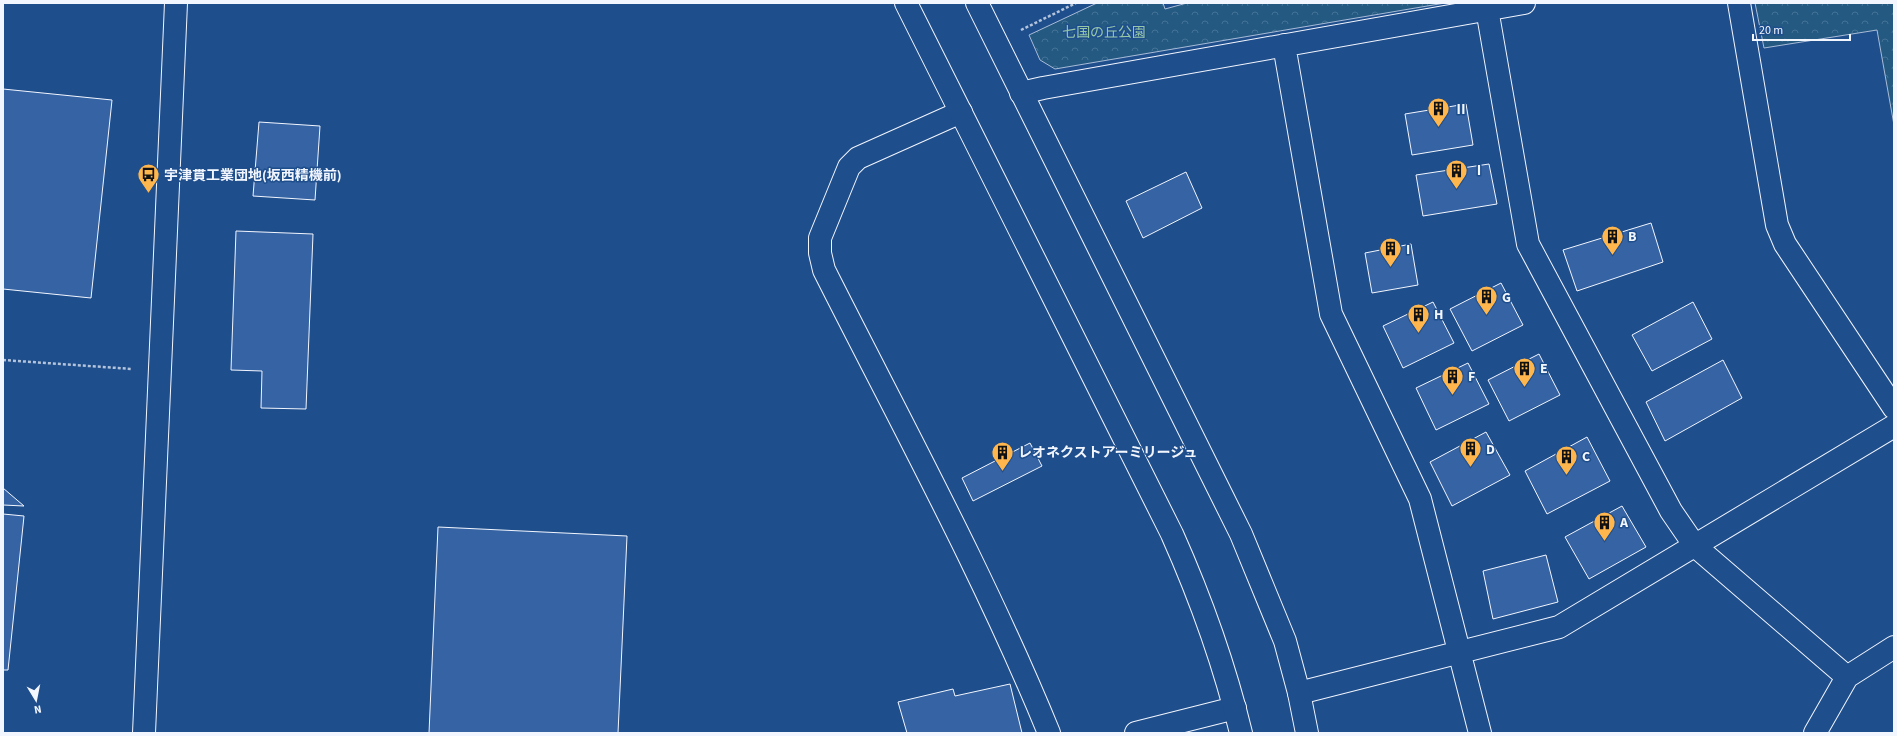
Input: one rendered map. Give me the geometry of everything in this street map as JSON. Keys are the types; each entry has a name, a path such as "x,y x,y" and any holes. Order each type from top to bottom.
{"street":[{"path":"144,733 176,3"},
{"path":"906,3 1172,534 1198,591 1219,652 1241,733"},
{"path":"977,3 1241,534 1285,641 1299,693 1307,733"},
{"path":"1021,93 1524,3"},
{"path":"1740,3 1777,225 1786,244 1894,408"},
{"path":"1487,9 1528,244 1671,511 1695,546 1847,677"},
{"path":"1284,45 1331,314 1420,498 1480,733"},
{"path":"961,112 858,158 849,167 820,238 820,253 824,270 998,613 1049,733"},
{"path":"1299,693 1559,627 1894,426"},
{"path":"1815,733 1847,677 1894,647"},
{"path":"1136,733 1235,708"}],"path":[{"path":"1015,33 1076,3"},
{"path":"3,360 161,371"}],"green space":[{"name":"七国の丘公園","path":"1097,3 1163,3 1165,9 1187,3 1445,3 1055,69 1040,60 1029,35"},
{"path":"1755,3 1894,3 1894,125 1877,30 1764,48"}],"building":[{"path":"3,89 112,100 91,298 3,289"},
{"name":"Ⅱ","path":"1466,104 1473,145 1412,155 1405,114"},
{"path":"259,122 320,126 315,200 253,196"},
{"name":"Ⅰ","path":"1489,164 1497,204 1423,216 1416,175"},
{"path":"1186,172 1202,208 1143,238 1126,201"},
{"name":"B","path":"1651,223 1663,262 1577,291 1563,250"},
{"path":"236,231 313,234 306,409 261,408 262,371 231,370"},
{"name":"I","path":"1411,244 1418,285 1372,293 1365,253"},
{"name":"G","path":"1501,283 1523,325 1472,351 1450,309"},
{"name":"H","path":"1433,302 1454,343 1403,368 1383,326"},
{"path":"1693,302 1712,339 1652,371 1632,335"},
{"name":"E","path":"1539,354 1560,395 1509,421 1488,380"},
{"path":"1723,360 1742,398 1665,441 1646,402"},
{"name":"F","path":"1468,363 1489,404 1436,430 1416,388"},
{"name":"D","path":"1486,432 1510,475 1452,506 1430,462"},
{"name":"C","path":"1587,437 1610,481 1547,514 1525,471"},
{"name":"レオネクストアーミリージュ","path":"1030,443 1042,466 973,501 962,478"},
{"path":"3,488 24,506 3,505"},
{"name":"A","path":"1622,506 1646,547 1589,579 1565,537"},
{"path":"3,514 24,516 8,670 3,670"},
{"path":"438,527 627,536 618,733 429,733"},
{"path":"1546,555 1558,602 1493,619 1483,571"},
{"path":"1010,684 1022,733 907,733 898,702 953,689 955,696"}],"place":[{"name":"Ⅱ","path":"1439,128"},
{"name":"Ⅰ","path":"1456,190"},
{"name":"宇津貫工業団地(坂西精機前)","path":"149,194"},
{"name":"B","path":"1613,256"},
{"name":"I","path":"1391,268"},
{"name":"G","path":"1486,316"},
{"name":"H","path":"1418,334"},
{"name":"E","path":"1524,388"},
{"name":"F","path":"1452,396"},
{"name":"D","path":"1470,468"},
{"name":"レオネクストアーミリージュ","path":"1002,472"},
{"name":"C","path":"1567,476"},
{"name":"A","path":"1605,542"}]}
